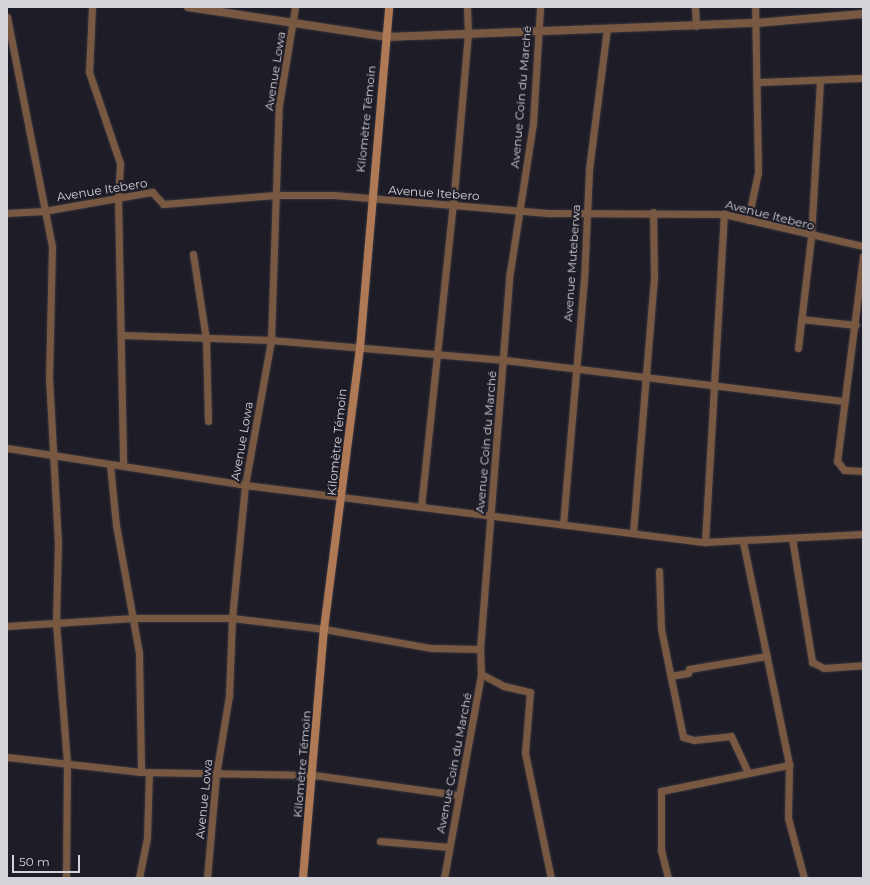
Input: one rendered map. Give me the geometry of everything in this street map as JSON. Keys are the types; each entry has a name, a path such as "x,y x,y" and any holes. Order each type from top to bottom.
{"main road":[{"name":"Kilomètre Témoin","path":"302,878 314,775 324,629 343,497 360,348 370,199 389,7"}],"street":[{"path":"92,7 89,72 120,163 118,197 123,335 123,466"},
{"path":"188,7 209,8 293,23 386,37 607,28 756,24 863,14"},
{"name":"Avenue Lowa","path":"207,878 216,775 229,696 232,618 245,485 271,340 279,105 295,7"},
{"path":"421,507 439,356 453,205 468,34 467,7"},
{"name":"Avenue Coin du Marché","path":"444,878 481,674 480,649 510,272 522,209 533,124 537,31 540,7"},
{"path":"695,7 696,26"},
{"path":"748,220 758,172 758,82 755,7"},
{"path":"7,17 52,247 49,377 54,456 56,624 68,762 66,878"},
{"name":"Avenue Muteberwa","path":"563,524 574,369 584,281 586,214 592,133 607,28"},
{"path":"758,82 863,78"},
{"path":"798,348 811,237 820,80"},
{"name":"Avenue Itebero","path":"7,213 44,211 152,192 165,204 276,195 370,199 586,214 653,212 724,214 811,237 863,246"},
{"path":"633,533 654,276 653,212"},
{"path":"705,542 717,385 724,214"},
{"path":"193,254 206,339 208,422"},
{"path":"863,256 856,325 837,461 844,470 863,471"},
{"path":"801,319 856,325"},
{"path":"123,335 271,340 439,356 504,360 845,401"},
{"path":"7,448 245,485 705,542 743,542 863,534"},
{"path":"110,465 134,618 142,691 147,836 140,878"},
{"path":"792,538 812,662 824,668 863,665"},
{"path":"743,542 788,765 788,818 804,878"},
{"path":"659,571 661,630 683,737 694,740 731,736 747,771"},
{"path":"7,626 134,618 232,618 324,629 431,648 480,649"},
{"path":"671,676 688,673 689,669 767,656"},
{"path":"481,674 504,686 530,692 525,754 551,878"},
{"path":"7,756 145,772 216,775 314,775 458,795"},
{"path":"668,878 662,850 661,792 747,771 788,765"},
{"path":"380,841 450,847"}]}
